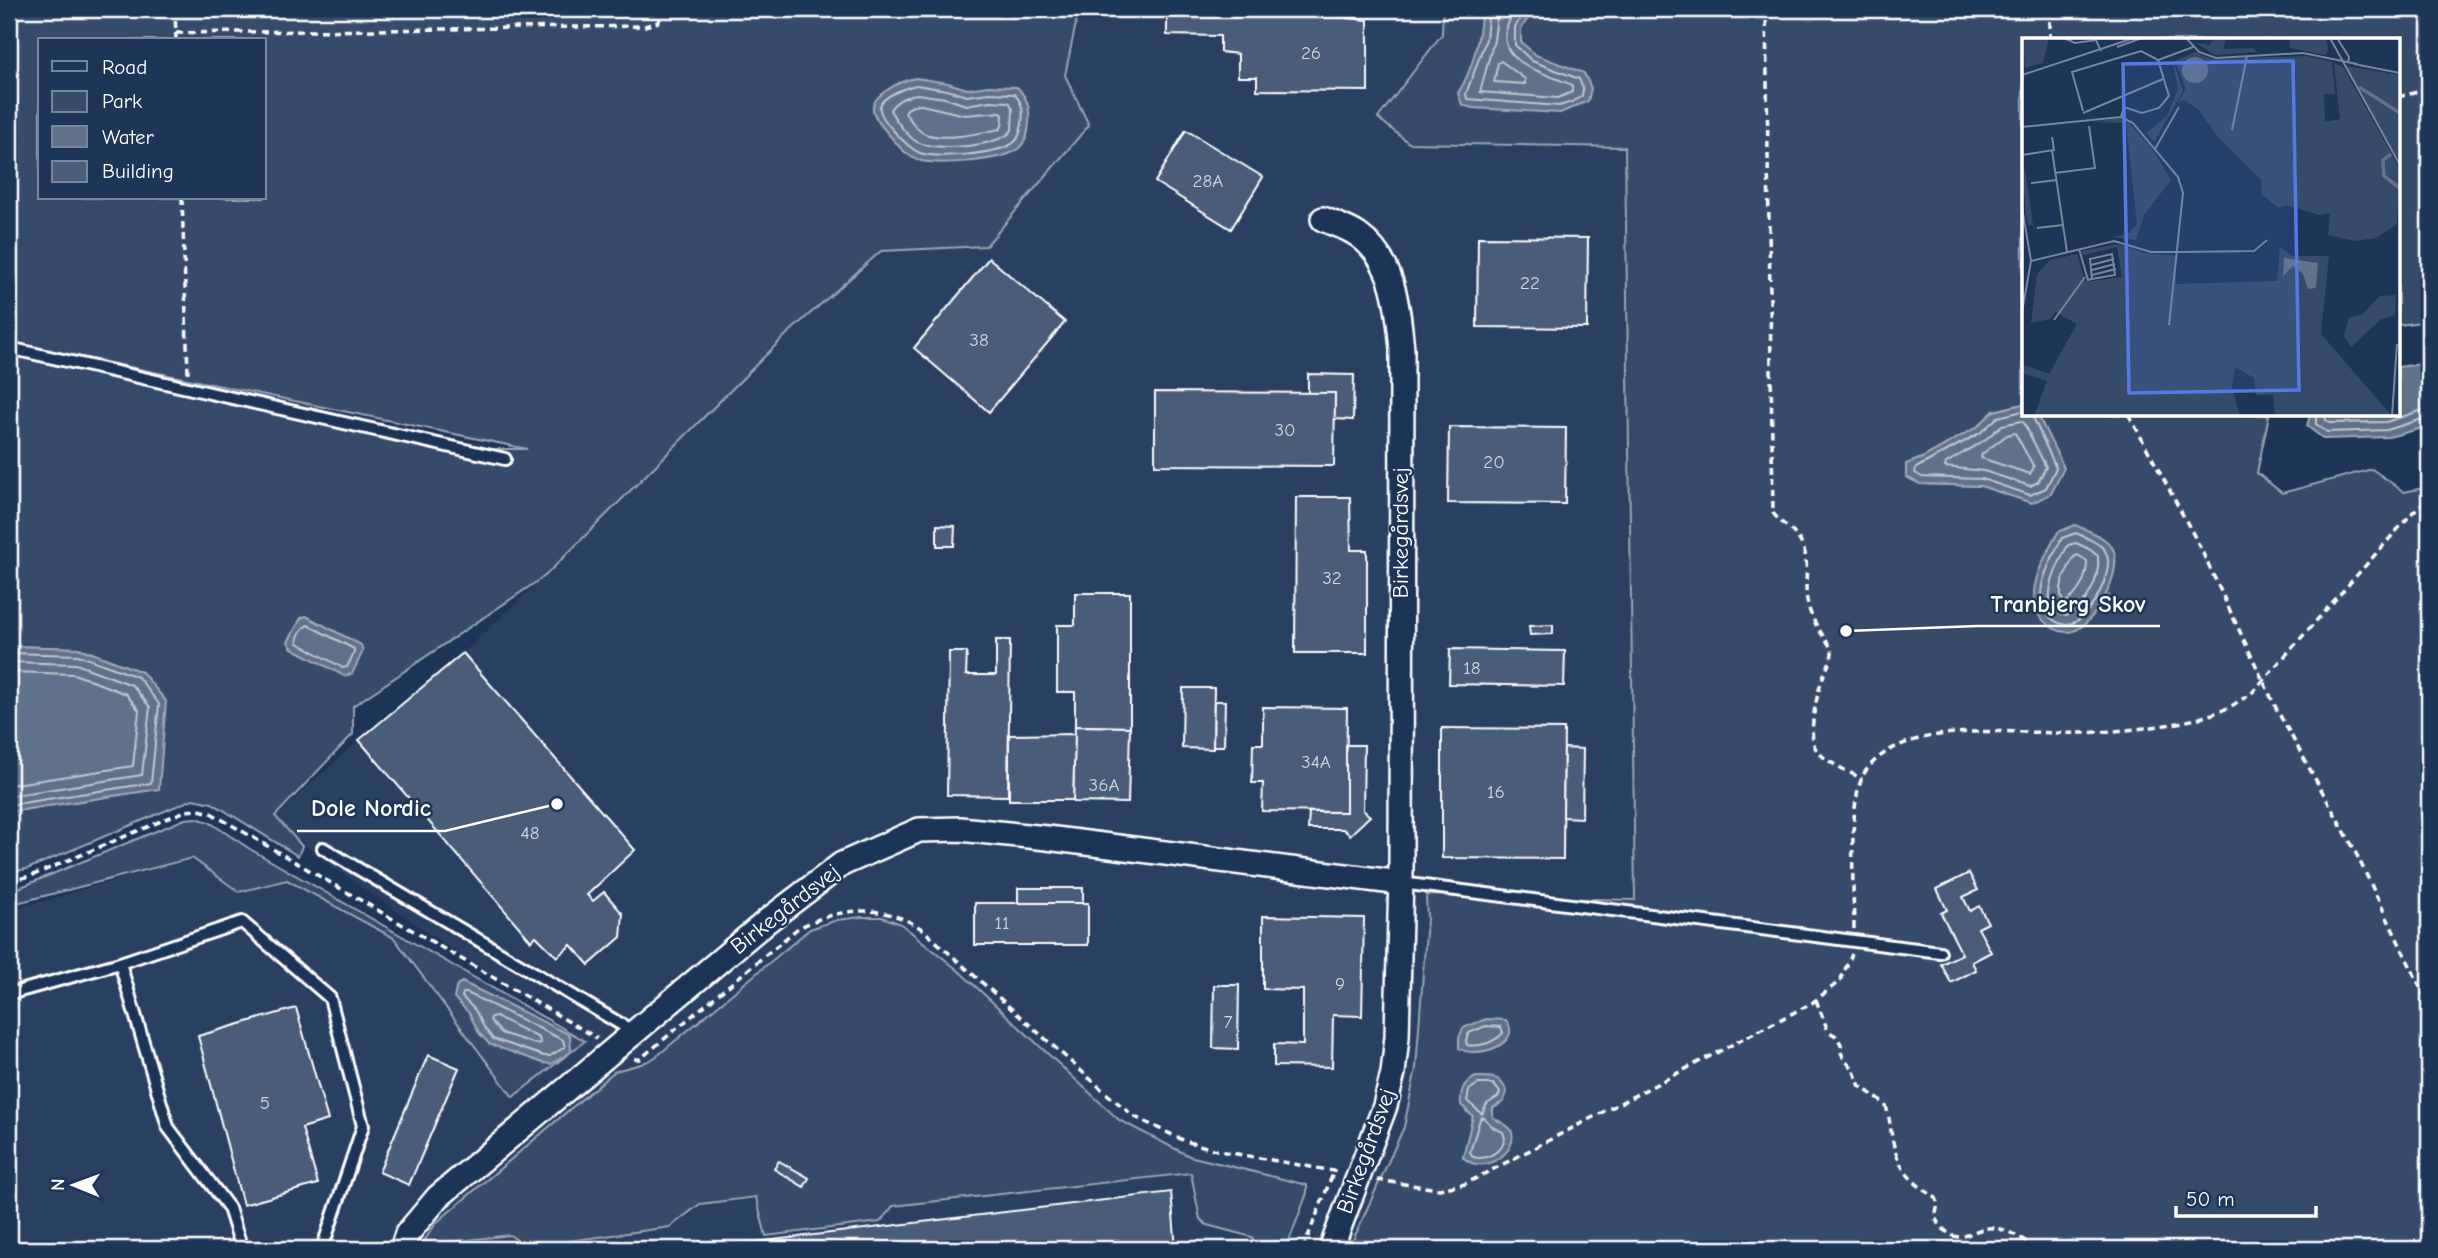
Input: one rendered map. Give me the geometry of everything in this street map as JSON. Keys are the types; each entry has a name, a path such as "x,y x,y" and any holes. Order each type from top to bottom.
{"street":[{"name":"Birkegårdsvej","path":"1323,219 1358,234 1379,255 1392,283 1399,314 1402,349 1401,883 1397,1037 1394,1073 1374,1139 1331,1249"},
{"name":"Birkegårdsvej","path":"402,1249 407,1234 438,1197 767,921 842,864 919,830 960,829 1035,837 1401,883"}],"lane":[{"path":"9,348 505,459"},
{"path":"323,848 634,1032"},
{"path":"1401,883 1855,939 1940,952"},
{"path":"9,994 120,963 242,922 330,998 363,1126 322,1249"},
{"path":"120,963 168,1127 229,1208 242,1249"}],"path":[{"path":"175,9 176,38"},
{"path":"176,33 645,26 658,22 667,9"},
{"path":"1766,9 1773,513 1794,532 1803,546 1811,617 1832,649 1830,663 1815,699 1813,740 1816,749 1835,764 1862,779"},
{"path":"2050,9 2050,38"},
{"path":"2400,96 2429,89"},
{"path":"182,200 189,389"},
{"path":"2130,416 2198,543 2283,721 2352,845 2429,1005"},
{"path":"9,881 31,876 185,811 211,813 636,1059 640,1059 787,938 808,924 845,912 879,911 902,917 922,929 1106,1093 1146,1124 1185,1142 1220,1151 1359,1174 1374,1180 1452,1188 1465,1184 1816,1000 1840,981 1852,955 1855,939 1853,843 1857,790 1865,772 1884,753 1910,741 1960,732 2083,733 2176,723 2223,710 2250,694 2414,511 2429,498"},
{"path":"1816,1000 1828,1031 1836,1036 1841,1044 1840,1052 1852,1067 1860,1086 1885,1104 1901,1164 1912,1182 1936,1198 1938,1204 1935,1218 1948,1238 1963,1240 1988,1229 1999,1229 2040,1249"},
{"path":"1303,1249 1334,1171"}],"shaded area":[{"path":"1079,9 1443,9 1442,34 1378,118 1409,143 1625,147 1635,900 1426,895 1427,919 1416,1068 1404,1127 1349,1249 9,1249 9,911 192,858 239,891 287,880 394,938 513,1097 585,1041 317,856 275,817 359,740 463,653 545,576 786,335 881,251 987,246 1065,75"}],"green space":[{"path":"9,9 1079,9 1065,75 1089,125 986,246 881,251 786,335 545,576 353,706 353,734 275,816 302,846 298,856 212,803 193,799 27,869 9,872 9,812 158,789 142,672 79,648 9,646 9,355 440,449 527,449 9,342"},
{"path":"1443,9 2429,9 2429,321 2400,325 2400,38 2022,38 2022,404 1994,411 1977,427 1907,464 1920,484 1981,486 2032,503 2045,432 2038,416 2269,416 2257,473 2282,493 2372,469 2404,492 2429,487 2429,1249 1349,1249 1404,1127 1416,1068 1427,919 1426,895 1635,900 1625,147 1409,143 1378,118 1442,34","holes":["2108,596 2086,622 2071,631 2052,626 2040,617","1499,1105 1493,1108 1493,1117 1511,1136 1510,1146 1506,1152 1463,1157 1473,1116 1466,1111"]},
{"path":"196,818 209,822 250,849 585,1041 513,1097 394,938 287,880 239,892 192,858 9,905 9,892 185,819"},
{"path":"882,917 901,924 959,971 1119,1120 1189,1156 1307,1185 1307,1193 1286,1249 1255,1249 1252,1237 1207,1225 1200,1219 1191,1173 893,1206 880,1222 766,1236 756,1197 700,1204 670,1227 526,1247 510,1235 435,1244 430,1249 419,1249 436,1223 615,1071 641,1064 657,1056 810,929 837,920"}],"water":[{"path":"1482,9 1534,9 1521,29 1521,42 1536,55 1584,73 1591,88 1588,101 1560,113 1472,108 1462,105 1458,93 1472,63"},
{"path":"916,78 967,89 988,86 1017,87 1025,97 1029,113 1025,141 1013,152 980,160 939,163 913,158 902,150 876,118 873,107 879,96 887,90"},
{"path":"2429,363 2429,422 2419,429 2389,437 2324,439 2307,426 2310,416 2400,416 2400,367"},
{"path":"2022,404 2022,416 2038,416 2064,468 2051,494 2032,503 1981,486 1920,484 1906,477 1906,464 1977,427 1994,411"},
{"path":"2075,525 2109,543 2115,557 2115,569 2097,610 2078,629 2066,632 2059,631 2045,622 2034,601 2034,589 2041,565 2058,532"},
{"path":"306,616 361,645 363,651 352,674 344,676 292,648 288,642 301,618"},
{"path":"9,646 78,648 142,672 166,701 159,789 9,812"},
{"path":"462,982 570,1035 571,1052 551,1064 489,1044 479,1033 469,1013 454,998 457,985"},
{"path":"1486,1019 1506,1020 1510,1029 1504,1043 1486,1051 1466,1051 1459,1048 1463,1028"},
{"path":"1476,1077 1495,1078 1502,1082 1507,1092 1504,1101 1493,1108 1493,1117 1510,1128 1513,1138 1505,1153 1490,1163 1471,1163 1463,1157 1473,1116 1461,1105 1461,1095 1465,1085"}],"building":[{"path":"1167,9 1347,9 1347,18 1368,20 1368,91 1257,90 1257,77 1238,77 1238,54 1220,52 1220,36 1167,35"},
{"path":"1186,130 1263,177 1231,229 1155,182"},
{"path":"1478,237 1588,238 1587,328 1477,327"},
{"path":"989,258 1065,322 989,412 914,348"},
{"path":"1308,374 1354,375 1353,420 1334,419 1335,393 1308,393"},
{"path":"1155,392 1335,393 1334,466 1155,465"},
{"path":"1449,427 1566,428 1565,504 1448,503"},
{"path":"1296,497 1350,497 1351,550 1367,550 1367,653 1295,653"},
{"path":"937,525 955,526 954,546 937,546"},
{"path":"1075,593 1130,593 1130,727 1075,726 1075,692 1057,692 1057,625 1075,625"},
{"path":"1553,625 1553,634 1530,635 1529,626"},
{"path":"996,640 1010,640 1008,796 947,795 949,652 967,652 966,675 996,675"},
{"path":"1450,649 1565,651 1564,686 1449,684"},
{"path":"463,653 635,850 587,895 593,901 604,892 623,914 621,937 589,965 571,945 557,957 536,936 531,941 359,740"},
{"path":"1183,688 1214,688 1213,749 1182,748"},
{"path":"1214,701 1225,701 1224,746 1213,746"},
{"path":"1263,707 1347,708 1346,812 1262,811 1263,783 1252,783 1253,744 1263,744"},
{"path":"1075,726 1130,727 1128,803 1073,802"},
{"path":"1442,728 1564,729 1563,859 1442,858"},
{"path":"1075,734 1073,800 1009,800 1009,735"},
{"path":"1346,745 1364,745 1363,810 1370,816 1350,835 1343,829 1308,829 1309,812 1346,812"},
{"path":"1564,748 1583,749 1582,818 1563,817"},
{"path":"1969,873 1978,890 1963,897 1970,911 1979,906 1988,923 1978,928 1991,952 1972,962 1976,970 1951,983 1941,964 1962,954 1941,913 1947,910 1937,889"},
{"path":"1018,888 1083,888 1083,903 1018,903"},
{"path":"975,903 1088,903 1088,945 975,945"},
{"path":"1263,916 1364,918 1362,1016 1333,1015 1332,1067 1274,1066 1274,1044 1303,1045 1303,990 1263,989"},
{"path":"1214,985 1239,985 1238,1049 1213,1048"},
{"path":"296,1008 328,1120 302,1128 318,1184 243,1205 198,1036"},
{"path":"428,1055 459,1068 409,1185 379,1172"},
{"path":"779,1161 809,1178 804,1187 774,1169"},
{"path":"1171,1192 1176,1249 698,1249"}],"place":[{"name":"Tranbjerg Skov","path":"1846,631"},
{"name":"Dole Nordic","path":"557,804"}]}
